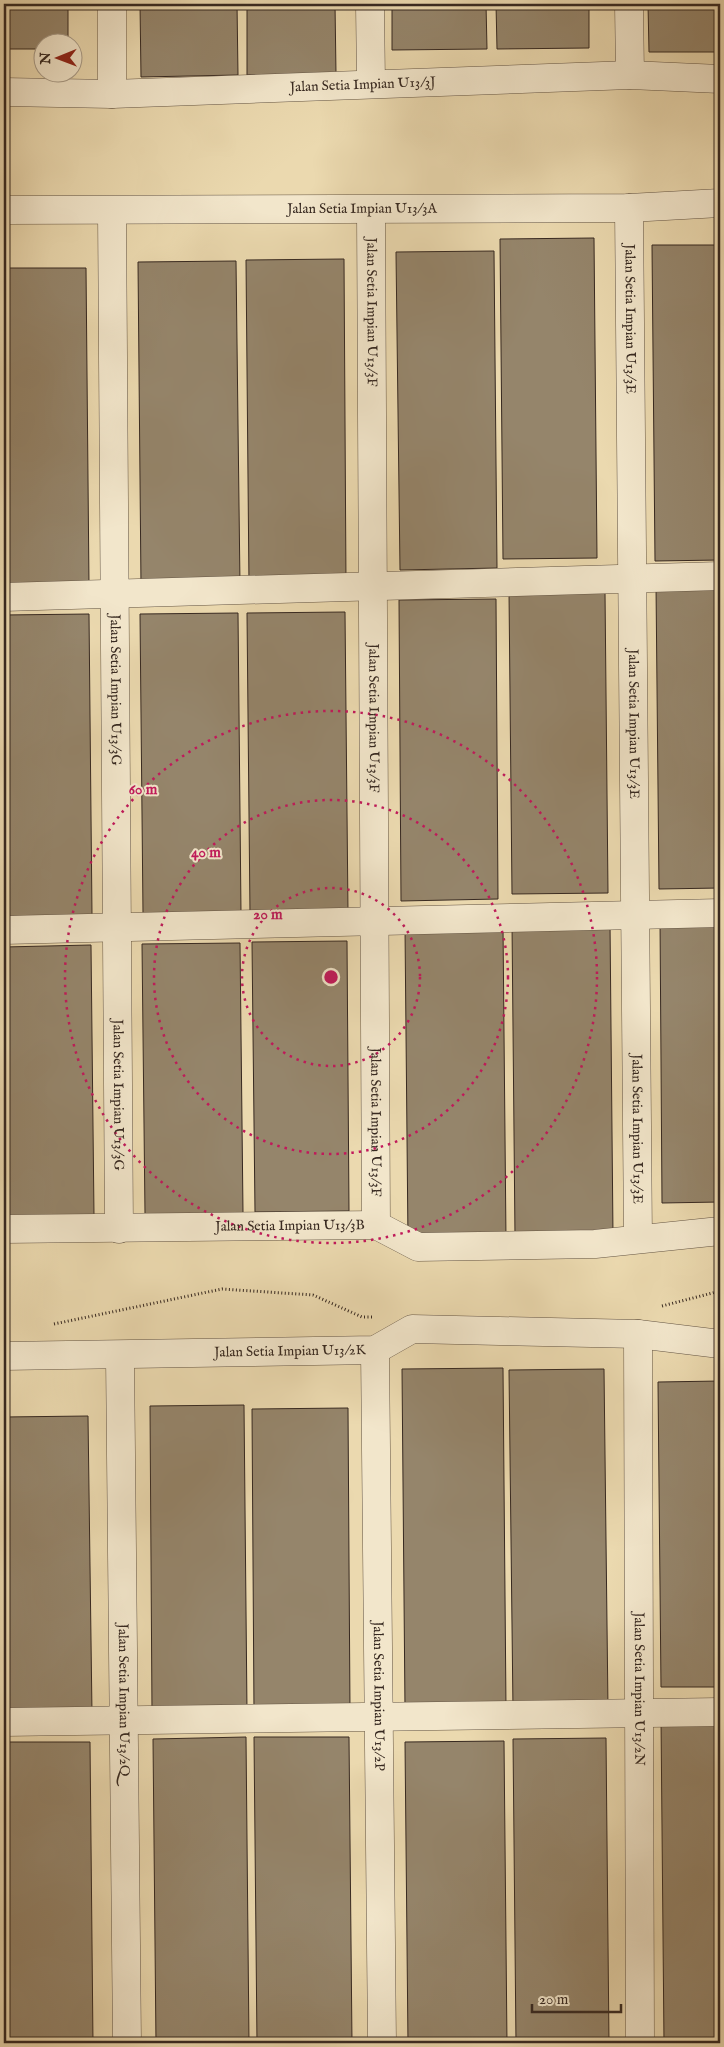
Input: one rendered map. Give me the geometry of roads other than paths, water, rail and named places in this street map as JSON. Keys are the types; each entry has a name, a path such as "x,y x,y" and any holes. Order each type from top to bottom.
{"street":[{"path":"112,4 112,94"},
{"path":"370,4 371,84"},
{"path":"629,4 630,75"},
{"name":"Jalan Setia Impian U13/3J","path":"4,92 112,94 630,75 720,79"},
{"name":"Jalan Setia Impian U13/3A","path":"4,210 629,208 720,203"},
{"name":"Jalan Setia Impian U13/3E","path":"629,208 638,1239"},
{"name":"Jalan Setia Impian U13/3F","path":"371,210 376,1225"},
{"name":"Jalan Setia Impian U13/3G","path":"112,211 120,1229"},
{"path":"4,596 720,576"},
{"path":"4,930 720,913"},
{"name":"Jalan Setia Impian U13/3B","path":"4,1229 376,1225 418,1247 595,1244 720,1231"},
{"name":"Jalan Setia Impian U13/2K","path":"4,1356 120,1356 375,1350 412,1329 638,1334 720,1344"},
{"name":"Jalan Setia Impian U13/2N","path":"638,1334 640,2043"},
{"name":"Jalan Setia Impian U13/2P","path":"375,1350 382,2043"},
{"name":"Jalan Setia Impian U13/2Q","path":"120,1356 127,2043"},
{"path":"4,1722 720,1712"}]}
